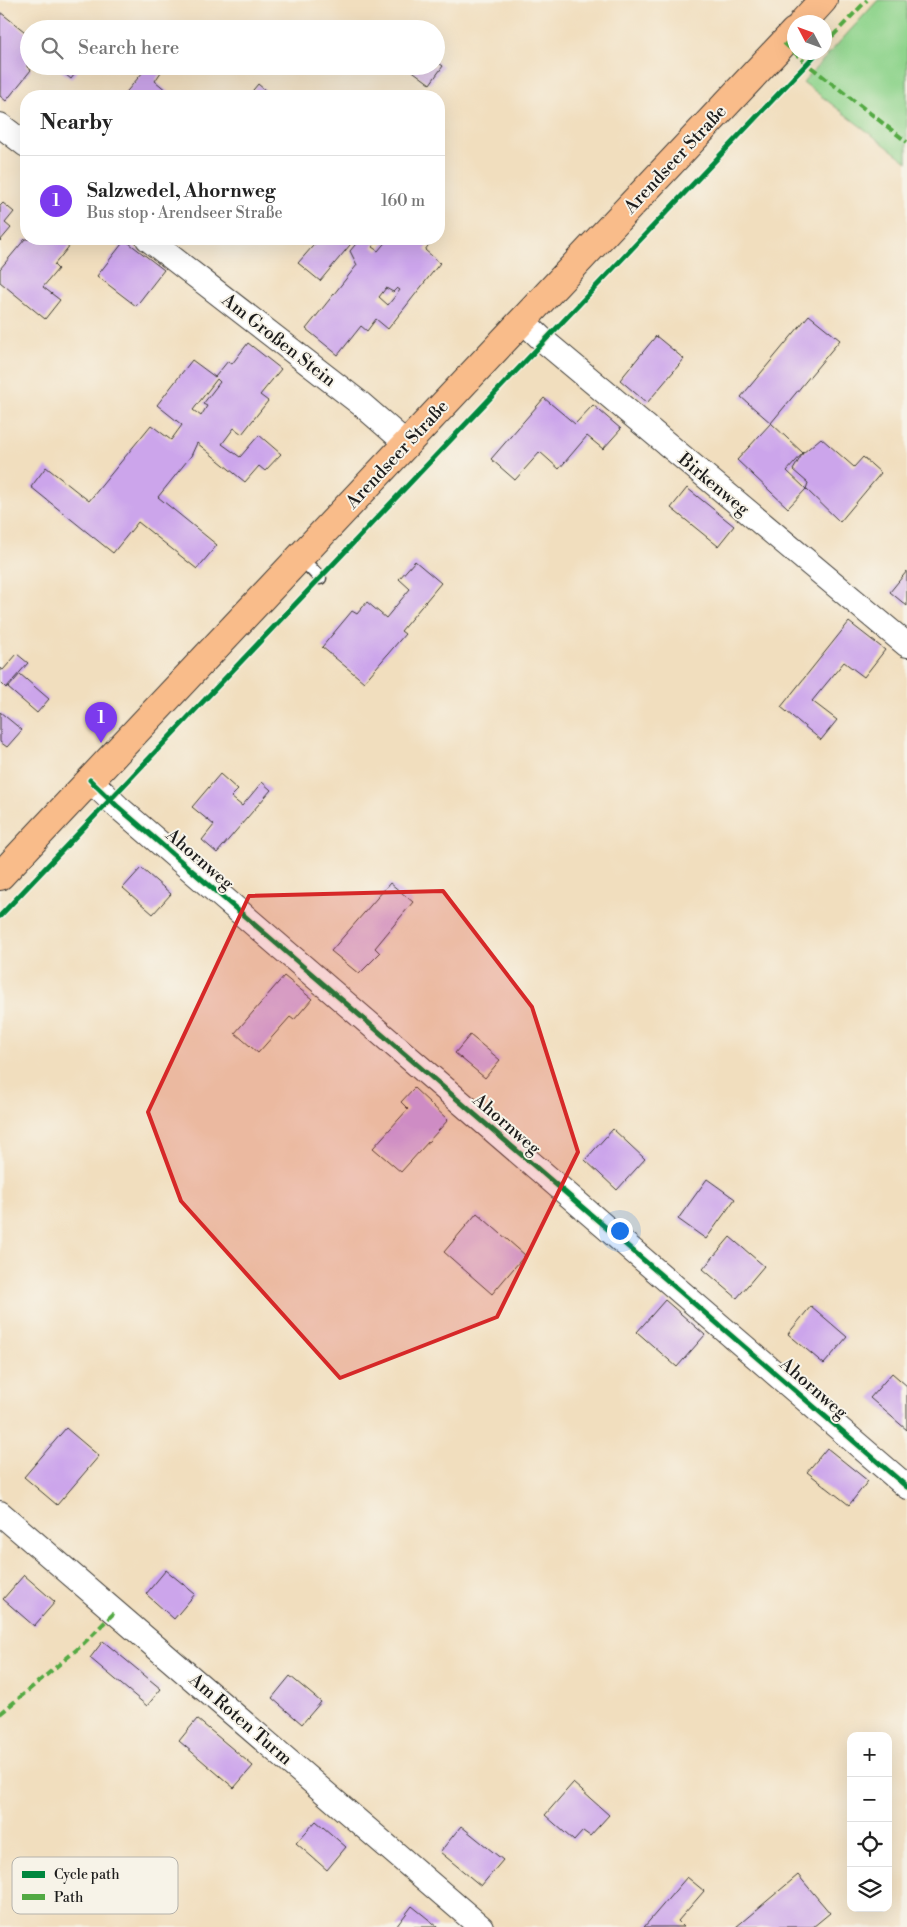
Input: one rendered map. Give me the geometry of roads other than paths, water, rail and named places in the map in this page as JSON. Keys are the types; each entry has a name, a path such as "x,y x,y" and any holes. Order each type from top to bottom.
{"main road":[{"path":"809,15 823,0"},
{"name":"Arendseer Straße","path":"0,876 787,39"}],"street":[{"path":"0,125 20,140"},
{"name":"Am Großen Stein","path":"156,245 362,404 407,444"},
{"name":"Birkenweg","path":"522,321 907,645"},
{"name":"Ahornweg","path":"90,780 114,804 907,1487"},
{"name":"Am Roten Turm","path":"0,1513 480,1927"}],"lane":[{"path":"300,558 320,578"}],"place":[{"name":"Salzwedel, Ahornweg","path":"101,743"}]}
